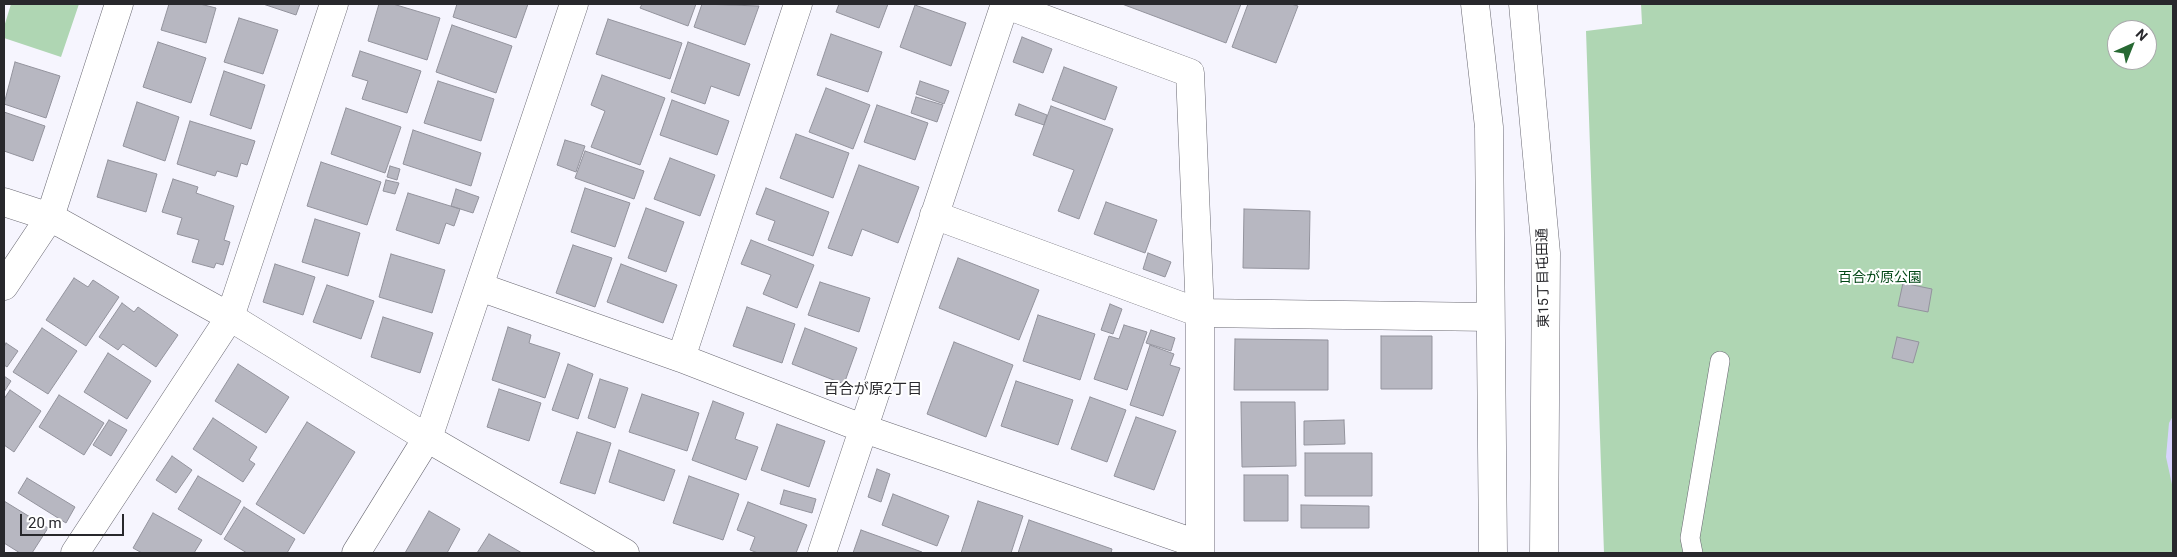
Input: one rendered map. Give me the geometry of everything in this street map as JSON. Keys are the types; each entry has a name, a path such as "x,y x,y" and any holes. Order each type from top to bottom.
{"street":[{"path":"4,286 50,217 118,4"},
{"path":"75,553 230,317 334,4"},
{"path":"356,553 427,438 480,287 574,4"},
{"path":"681,358 798,4"},
{"path":"480,287 681,358 862,428 1200,549 1200,313 1190,73 1004,4 862,428 822,553"},
{"path":"1475,4 1489,127 1493,553"},
{"name":"東15丁目屯田通","path":"1523,4 1546,253 1544,553"},
{"path":"4,202 50,217 230,317 427,438 626,553"},
{"path":"934,215 1200,313 1490,317"}],"lane":[{"path":"1694,553 1690,538 1720,361"}],"green space":[{"path":"11,4 79,4 61,57 4,38 4,27"},
{"name":"百合が原公園","path":"1641,4 2173,4 2173,553 1604,553 1586,31 1642,24"}],"shaded area":[{"path":"2173,416 2173,489 2166,457 2169,423"}],"building":[{"path":"169,4 200,4 216,8 206,43 161,30"},
{"path":"263,4 300,4 296,15"},
{"path":"379,4 393,4 440,18 427,60 368,41"},
{"path":"457,4 528,4 516,38 453,17"},
{"path":"642,4 696,4 688,26 640,8"},
{"path":"702,4 759,6 745,45 694,27"},
{"path":"839,4 888,4 879,28 836,12"},
{"path":"1122,4 1241,4 1226,43"},
{"path":"1248,4 1291,4 1298,6 1276,63 1232,47"},
{"path":"915,5 966,23 951,66 900,47"},
{"path":"239,18 278,30 263,74 224,62"},
{"path":"608,19 682,43 670,79 596,54"},
{"path":"452,25 512,46 496,93 436,72"},
{"path":"831,34 882,52 868,92 817,75"},
{"path":"1022,37 1052,49 1043,73 1013,62"},
{"path":"158,42 206,58 191,103 143,87"},
{"path":"688,42 750,64 739,96 711,86 705,104 671,92"},
{"path":"360,51 421,71 407,113 362,99 368,81 352,76"},
{"path":"15,62 60,76 46,118 4,104"},
{"path":"1064,67 1117,87 1105,120 1052,100"},
{"path":"224,71 265,85 251,129 210,115"},
{"path":"602,75 665,98 640,165 591,147 605,111 591,105"},
{"path":"438,81 494,99 481,141 424,123"},
{"path":"920,81 949,91 944,104 916,94"},
{"path":"826,88 870,105 853,149 809,132"},
{"path":"916,97 943,105 937,122 911,113"},
{"path":"672,100 729,121 717,155 660,135"},
{"path":"137,102 179,117 165,161 123,146"},
{"path":"1019,104 1047,115 1044,125 1015,115"},
{"path":"877,105 928,123 915,160 864,142"},
{"path":"1051,106 1113,129 1079,219 1058,211 1074,170 1033,155"},
{"path":"346,108 401,127 385,173 331,154"},
{"path":"4,112 45,126 33,161 4,151"},
{"path":"190,121 255,141 247,165 241,163 237,177 217,171 215,176 177,164"},
{"path":"413,130 481,153 471,186 403,164"},
{"path":"796,134 849,153 833,198 780,178"},
{"path":"565,140 585,146 576,172 557,165"},
{"path":"585,151 644,171 634,199 575,178"},
{"path":"670,158 715,175 700,216 654,199"},
{"path":"108,160 157,174 146,212 97,197"},
{"path":"321,162 381,182 367,225 307,206"},
{"path":"859,165 919,187 898,243 862,229 852,256 828,248"},
{"path":"390,166 400,169 397,180 387,177"},
{"path":"173,179 198,187 196,193 234,206 224,240 230,242 223,265 216,263 214,268 192,262 199,240 177,234 182,218 162,212"},
{"path":"386,180 399,183 395,194 383,191"},
{"path":"585,188 630,203 615,247 571,232"},
{"path":"766,188 829,212 813,256 768,240 775,221 756,214"},
{"path":"456,189 479,197 473,213 451,206"},
{"path":"408,193 460,209 454,226 446,223 439,244 396,230"},
{"path":"1106,202 1157,220 1145,253 1094,234"},
{"path":"646,208 684,222 666,272 628,258"},
{"path":"1244,209 1310,211 1309,269 1243,268"},
{"path":"315,219 360,233 348,276 302,262"},
{"path":"751,240 814,265 797,308 763,294 771,275 741,264"},
{"path":"573,245 612,258 595,307 556,293"},
{"path":"1148,253 1171,262 1165,277 1143,269"},
{"path":"391,254 445,270 432,313 379,297"},
{"path":"958,258 1039,290 1019,340 939,308"},
{"path":"275,264 315,277 303,315 263,302"},
{"path":"621,264 677,285 663,323 607,302"},
{"path":"74,278 88,287 93,280 119,297 86,346 46,320"},
{"path":"820,282 870,298 859,332 808,315"},
{"path":"1903,283 1932,289 1928,312 1898,306"},
{"path":"327,285 374,301 361,339 313,322"},
{"path":"122,303 134,312 138,307 178,335 156,367 123,344 118,350 99,337"},
{"path":"1110,304 1122,309 1113,334 1101,330"},
{"path":"747,307 795,324 782,363 733,346"},
{"path":"1038,315 1095,334 1080,380 1023,361"},
{"path":"383,317 433,333 420,373 371,357"},
{"path":"1124,325 1147,332 1127,390 1094,379 1109,336 1119,339"},
{"path":"508,327 531,335 529,343 560,353 545,398 492,380"},
{"path":"42,328 77,351 48,394 13,372"},
{"path":"805,328 857,348 844,384 792,364"},
{"path":"1151,330 1175,338 1171,351 1146,343"},
{"path":"1381,336 1432,336 1432,389 1381,389"},
{"path":"1897,337 1919,342 1913,363 1892,358"},
{"path":"1235,339 1328,340 1328,390 1234,390"},
{"path":"954,342 1013,365 986,437 927,414"},
{"path":"6,343 18,351 7,367 4,365 4,347"},
{"path":"1150,345 1174,354 1170,365 1180,368 1163,416 1130,405"},
{"path":"108,353 151,381 127,419 84,392"},
{"path":"238,364 289,397 266,433 215,401"},
{"path":"568,364 593,374 578,419 552,410"},
{"path":"4,376 11,381 4,392"},
{"path":"600,379 628,388 615,428 588,418"},
{"path":"1016,381 1073,400 1058,445 1001,426"},
{"path":"499,389 541,403 529,441 487,427"},
{"path":"10,390 41,411 14,452 4,445 4,399"},
{"path":"642,394 699,413 687,451 629,432"},
{"path":"59,395 104,423 84,455 39,427"},
{"path":"1090,397 1126,410 1107,462 1071,449"},
{"path":"713,401 744,413 735,439 758,447 746,480 692,460"},
{"path":"1241,402 1295,402 1296,466 1242,467"},
{"path":"1136,417 1176,431 1154,490 1114,476"},
{"path":"213,418 257,447 249,460 255,464 243,482 193,449"},
{"path":"109,420 127,430 111,456 93,445"},
{"path":"1344,420 1345,444 1304,445 1304,421"},
{"path":"307,422 355,452 304,534 256,504"},
{"path":"777,424 825,441 809,487 761,470"},
{"path":"577,432 611,443 595,494 560,483"},
{"path":"619,450 675,470 664,501 609,482"},
{"path":"1305,453 1372,453 1372,496 1305,496"},
{"path":"172,456 192,470 176,493 156,480"},
{"path":"877,469 890,474 881,502 868,497"},
{"path":"1244,475 1288,475 1288,521 1244,521"},
{"path":"198,476 241,501 221,535 178,509"},
{"path":"689,476 739,494 723,540 673,523"},
{"path":"27,478 75,507 66,523 18,493"},
{"path":"784,490 816,499 812,513 780,504"},
{"path":"893,494 949,516 937,546 882,525"},
{"path":"4,501 48,528 32,553 20,553 4,543"},
{"path":"978,501 1023,516 1011,553 961,553"},
{"path":"748,502 807,525 796,553 758,553 750,550 755,537 737,530"},
{"path":"1301,505 1369,506 1369,528 1301,528"},
{"path":"244,507 295,539 287,553 247,553 224,539"},
{"path":"429,511 460,529 447,553 405,553"},
{"path":"153,513 202,540 194,553 142,553 133,548"},
{"path":"1029,520 1112,549 1111,553 1018,553"},
{"path":"861,530 922,552 922,553 853,553"},
{"path":"489,534 522,553 477,553"}],"district":[{"name":"百合が原2丁目","path":"873,390"}]}
